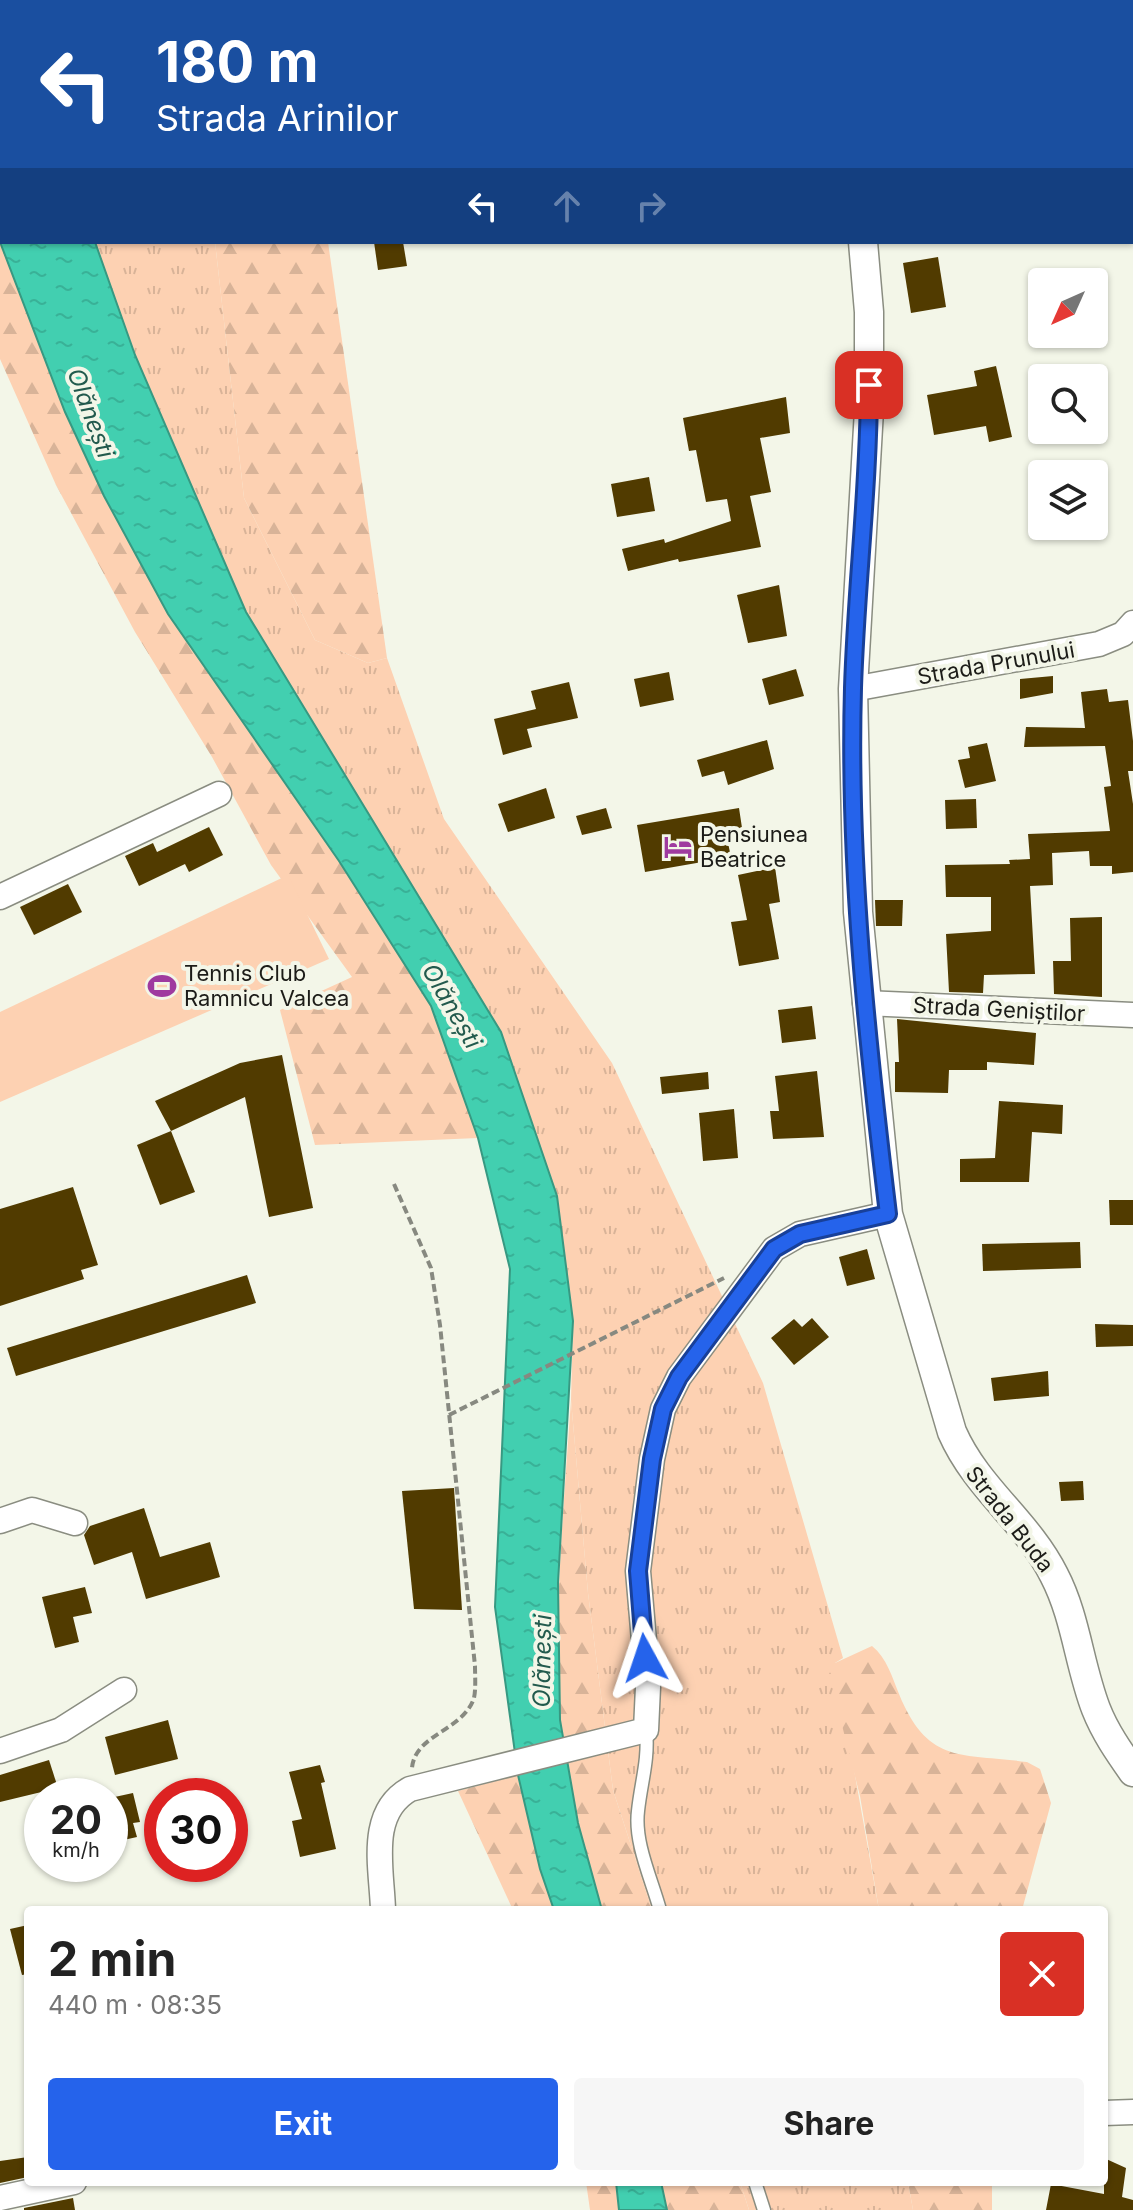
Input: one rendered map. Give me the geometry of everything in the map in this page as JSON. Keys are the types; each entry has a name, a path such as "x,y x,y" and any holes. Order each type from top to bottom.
{"street":[{"name":"Strada Buda","path":"863,244 869,312 869,410 853,689 858,912 888,1214 952,1432 964,1461 1029,1537 1054,1574 1065,1599 1096,1708 1111,1740 1133,1772"},
{"name":"Strada Prunului","path":"853,689 1099,644 1123,634 1133,623"},
{"path":"0,897 219,794"},
{"name":"Strada Geniștilor","path":"865,1003 1133,1015"},
{"path":"383,1906 380,1826 390,1806 410,1789 646,1730 648,1687 638,1571 652,1459 663,1409 679,1377 763,1260 800,1234 888,1214"},
{"path":"0,1521 32,1510 75,1523"},
{"path":"0,1751 61,1730 124,1690"},
{"path":"1108,2113 1133,2112"},
{"path":"0,2198 56,2186"}],"lane":[{"path":"646,1730 649,1756 637,1812 639,1837 659,1906"},
{"path":"756,2186 764,2210"}],"path":[{"path":"394,1184 431,1268 440,1325 475,1666 474,1697 463,1718 424,1743 412,1761 410,1789"},
{"path":"448,1416 635,1320 763,1260"}],"green space":[{"path":"1,244 65,412 104,496 168,614 339,861 431,1006 478,1138 315,1145 280,1010 352,977 271,865 212,757 135,632 56,485 0,359"},
{"path":"96,244 215,244 244,498 315,640 368,663 387,658 444,819 612,1063 763,1383 843,1658 835,1663 878,1906 651,1906 613,1790 588,1593 571,1400 573,1321 557,1196 501,1032 246,612 135,355"},
{"path":"215,244 328,244 387,658 368,663 315,640 244,498"},
{"name":"Tennis Club Ramnicu Valcea","path":"288,875 329,959 0,1102 0,1012"},
{"path":"571,1400 588,1593 613,1790 651,1906 601,1906 576,1815 560,1719 560,1559"},
{"path":"872,1646 885,1662 910,1717 935,1744 965,1755 1027,1762 1040,1769 1051,1803 1023,1906 878,1906 860,1796 829,1674 835,1663"},
{"path":"518,1775 540,1869 553,1906 511,1906 458,1791"},
{"path":"587,2186 616,2186 619,2210 590,2210"},
{"path":"662,2186 741,2186 749,2210 667,2210"},
{"path":"741,2186 909,2186 913,2210 749,2210"},
{"path":"909,2186 992,2186 992,2210 913,2210"}],"water":[{"name":"Olănești","path":"1,244 96,244 135,355 246,612 501,1032 557,1196 573,1321 558,1583 560,1720 578,1823 601,1906 553,1906 540,1869 518,1775 495,1607 510,1269 478,1138 431,1006 339,861 168,614 104,496 65,412"},
{"path":"616,2186 662,2186 667,2210 619,2210"}],"building":[{"path":"374,244 403,244 407,266 378,270"},
{"path":"938,257 946,307 911,313 903,263"},
{"path":"996,366 1012,437 989,442 986,426 934,435 927,395 977,386 974,371"},
{"path":"786,397 790,433 760,438 771,492 750,496 761,547 679,562 678,559 628,571 622,549 664,539 665,543 731,521 727,499 706,502 696,450 689,451 683,418"},
{"path":"649,477 655,511 617,517 611,484"},
{"path":"779,585 787,636 748,643 737,595"},
{"path":"796,669 804,696 769,705 762,679"},
{"path":"669,672 674,700 640,707 634,679"},
{"path":"1053,676 1053,693 1020,699 1020,679"},
{"path":"569,682 578,718 527,729 532,747 503,755 494,719 536,709 531,691"},
{"path":"1107,689 1109,702 1128,700 1133,741 1133,771 1128,771 1133,804 1133,872 1112,874 1112,866 1090,866 1089,851 1052,853 1053,885 1030,886 1035,974 984,975 983,993 949,992 946,934 991,931 991,897 946,897 945,865 1010,864 1009,860 1030,859 1028,834 1110,831 1104,787 1111,786 1105,746 1024,747 1026,727 1085,728 1081,692"},
{"path":"767,740 774,769 728,785 724,771 702,777 697,760"},
{"path":"987,743 996,781 965,788 958,760 970,758 968,747"},
{"path":"546,788 555,818 508,832 498,804"},
{"path":"976,799 977,828 946,829 945,800"},
{"path":"606,808 612,828 582,835 576,816"},
{"path":"739,808 744,841 728,843 731,857 645,872 637,825"},
{"path":"209,827 223,855 189,872 185,864 139,886 125,856 153,843 157,852"},
{"path":"775,867 780,902 769,904 779,959 739,966 731,922 747,920 738,875"},
{"path":"68,884 82,912 34,935 20,907"},
{"path":"875,900 903,900 902,926 876,926"},
{"path":"1102,917 1102,997 1054,994 1053,961 1071,961 1070,918"},
{"path":"812,1006 816,1039 782,1043 778,1010"},
{"path":"897,1019 1036,1033 1034,1065 987,1062 987,1070 949,1070 948,1093 895,1092 895,1062 899,1062"},
{"path":"282,1055 313,1208 269,1217 245,1097 171,1131 155,1101 240,1063"},
{"path":"817,1071 824,1137 773,1139 770,1111 779,1111 775,1076"},
{"path":"708,1072 709,1089 662,1094 660,1077"},
{"path":"999,1101 1063,1105 1062,1134 1032,1132 1029,1182 960,1182 960,1159 995,1158"},
{"path":"734,1109 738,1158 703,1161 699,1113"},
{"path":"171,1131 195,1192 160,1205 137,1145"},
{"path":"73,1187 98,1265 81,1270 84,1279 0,1306 0,1209"},
{"path":"1109,1200 1133,1200 1133,1225 1110,1225"},
{"path":"1080,1242 1081,1268 983,1271 982,1244"},
{"path":"867,1249 875,1279 847,1286 839,1257"},
{"path":"247,1275 256,1303 16,1376 7,1348"},
{"path":"812,1318 829,1337 794,1365 771,1338 794,1319 802,1327"},
{"path":"1095,1324 1133,1325 1133,1346 1096,1347"},
{"path":"1048,1371 1049,1396 994,1401 991,1378"},
{"path":"1083,1481 1084,1500 1061,1501 1059,1482"},
{"path":"454,1488 462,1610 414,1609 402,1491"},
{"path":"144,1508 160,1557 210,1542 220,1577 146,1599 132,1552 94,1565 84,1535 90,1526"},
{"path":"85,1587 92,1613 73,1617 79,1642 55,1648 42,1597"},
{"path":"168,1720 178,1759 115,1775 105,1737"},
{"path":"49,1760 55,1778 24,1778 24,1796 0,1802 0,1775"},
{"path":"320,1765 336,1849 300,1857 292,1821 302,1819 289,1772"},
{"path":"133,1793 140,1822 133,1823 137,1837 128,1839 128,1794"},
{"path":"24,1926 24,1975 22,1975 10,1929"},
{"path":"24,2158 24,2178 0,2183 0,2161"},
{"path":"1108,2160 1126,2168 1122,2197 1133,2200 1133,2210 1046,2210 1051,2186 1104,2194 1104,2186 1108,2186"},
{"path":"73,2198 75,2210 24,2210 24,2208"}],"place":[{"name":"Pensiunea Beatrice","path":"678,847"},
{"name":"Tennis Club Ramnicu Valcea","path":"162,986"}],"route":[{"path":"645,1658 638,1571 652,1459 663,1409 679,1377 774,1249 800,1234 888,1214 869,1051 858,912 855,818 853,689 869,385"}]}
